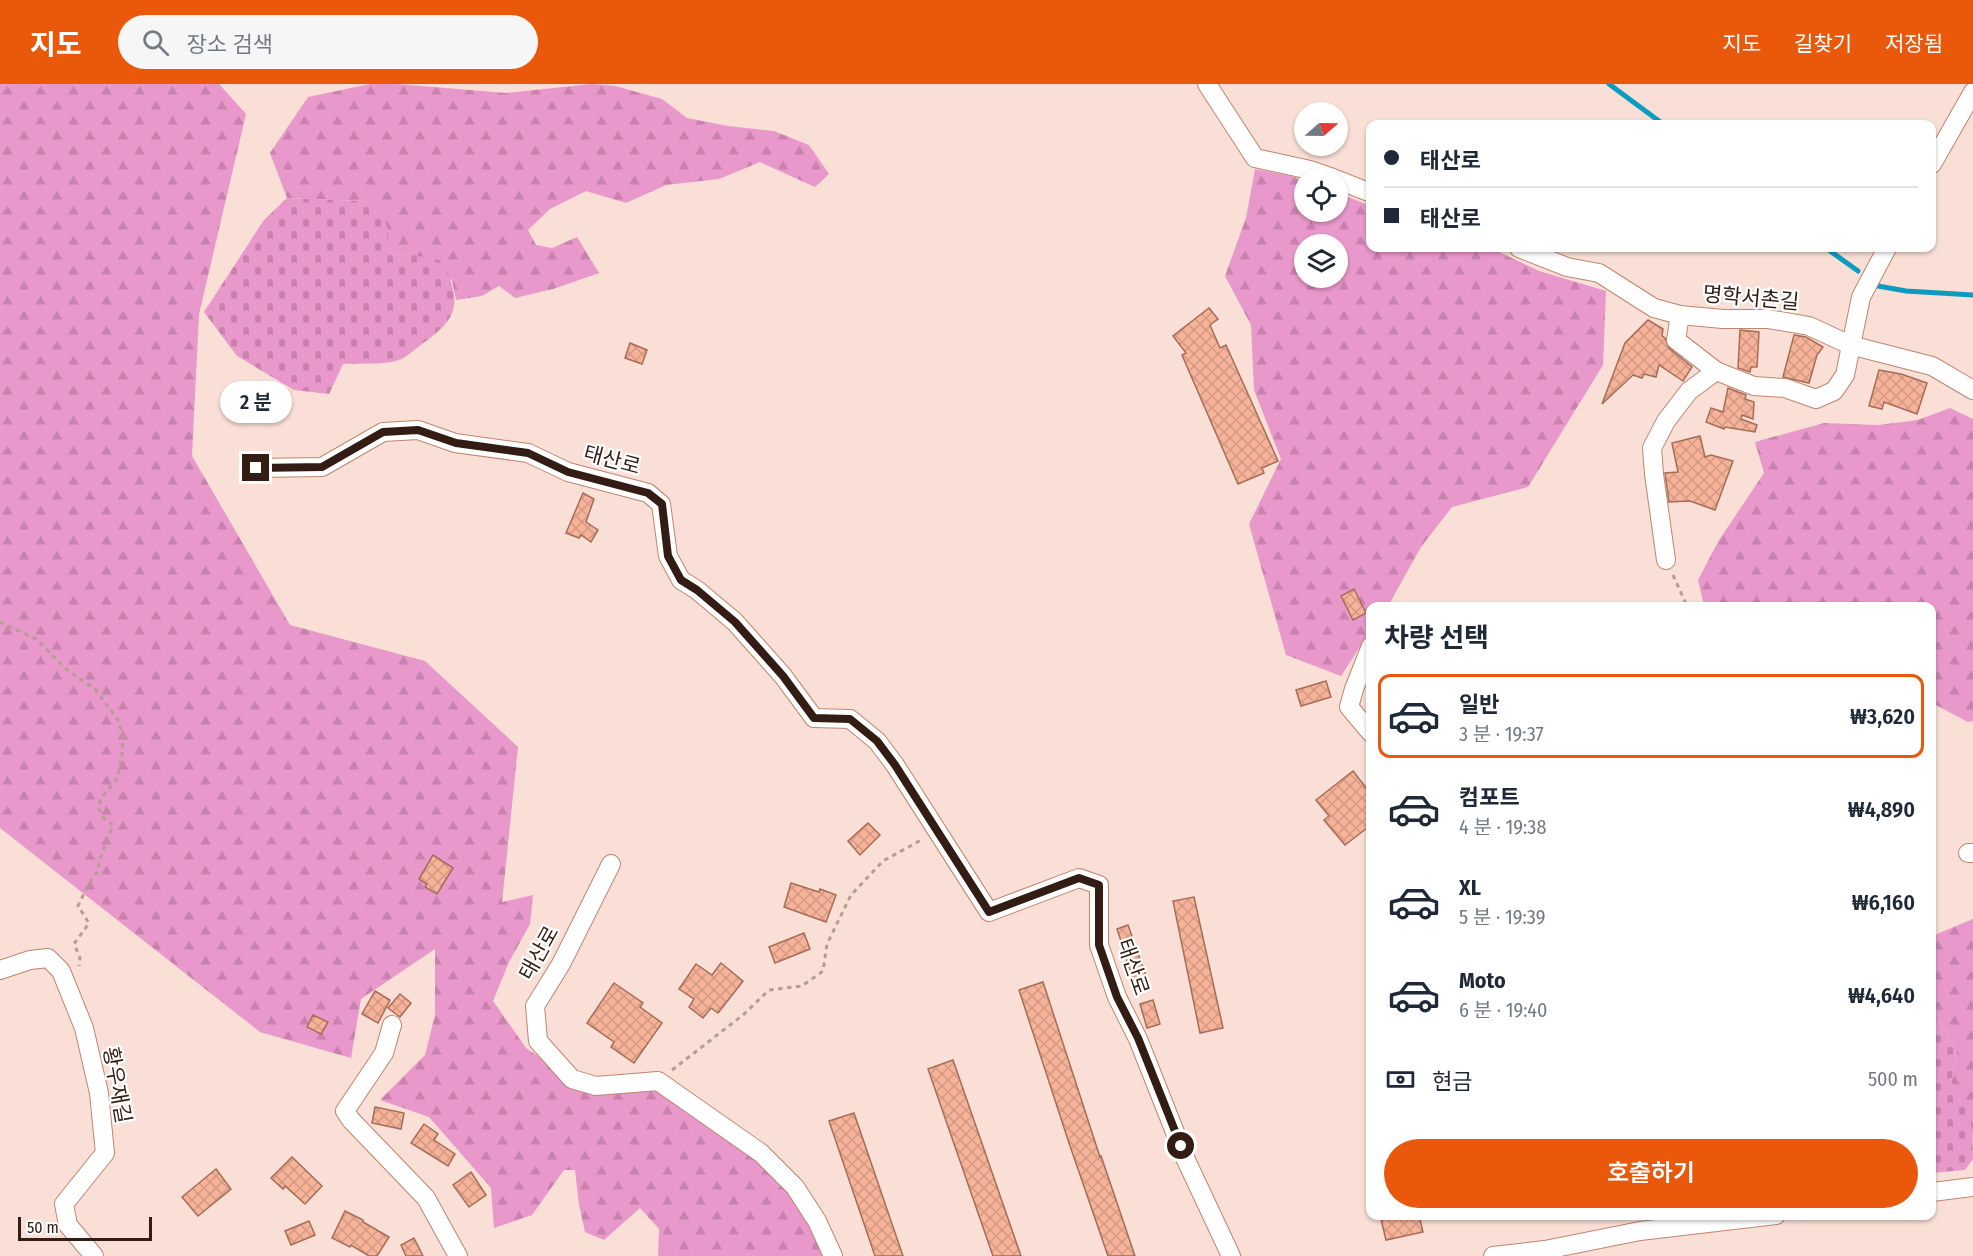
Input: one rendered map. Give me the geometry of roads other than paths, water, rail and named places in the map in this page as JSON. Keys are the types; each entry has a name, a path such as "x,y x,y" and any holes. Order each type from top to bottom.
{"street":[{"path":"1207,84 1255,158 1301,168"},
{"path":"1936,157 1973,92"},
{"path":"1348,184 1366,191"},
{"name":"명학서촌길","path":"1529,252 1567,267 1599,273 1654,308 1680,315 1723,319 1768,319 1809,326 1850,345 1932,366 1973,390"},
{"path":"1850,345 1861,297 1885,252"},
{"name":"명학서촌길","path":"1680,315 1676,340 1716,371 1754,386 1785,388 1816,399 1834,391 1845,375 1850,345"},
{"path":"1666,560 1652,448 1666,421 1689,391 1716,371"},
{"name":"태산로","path":"256,468 322,467 383,432 418,430 456,443 528,453 568,472 648,493 662,504 668,556 681,580 697,590 735,622 783,676 814,718 850,719 877,741 895,765 989,912 1079,878 1099,885 1099,945 1117,997 1138,1038 1186,1160 1231,1256"},
{"path":"1366,659 1349,707 1366,727"},
{"name":"태산로","path":"611,864 561,964 535,1006 538,1041 572,1079 596,1086 658,1081 760,1153 795,1187 817,1221 833,1256"},
{"name":"황우재길","path":"0,970 30,960 48,958 61,971 84,1028 99,1093 105,1153 64,1204 68,1225 94,1256"},
{"path":"392,1025 384,1053 345,1111 426,1198 458,1256"},
{"path":"1936,1192 1973,1187"},
{"path":"1493,1256 1545,1250 1637,1223 1689,1220"}],"waterway":[{"path":"1609,84 1658,120"},
{"path":"1832,252 1858,271"},
{"path":"1878,286 1906,291 1973,295"}]}
